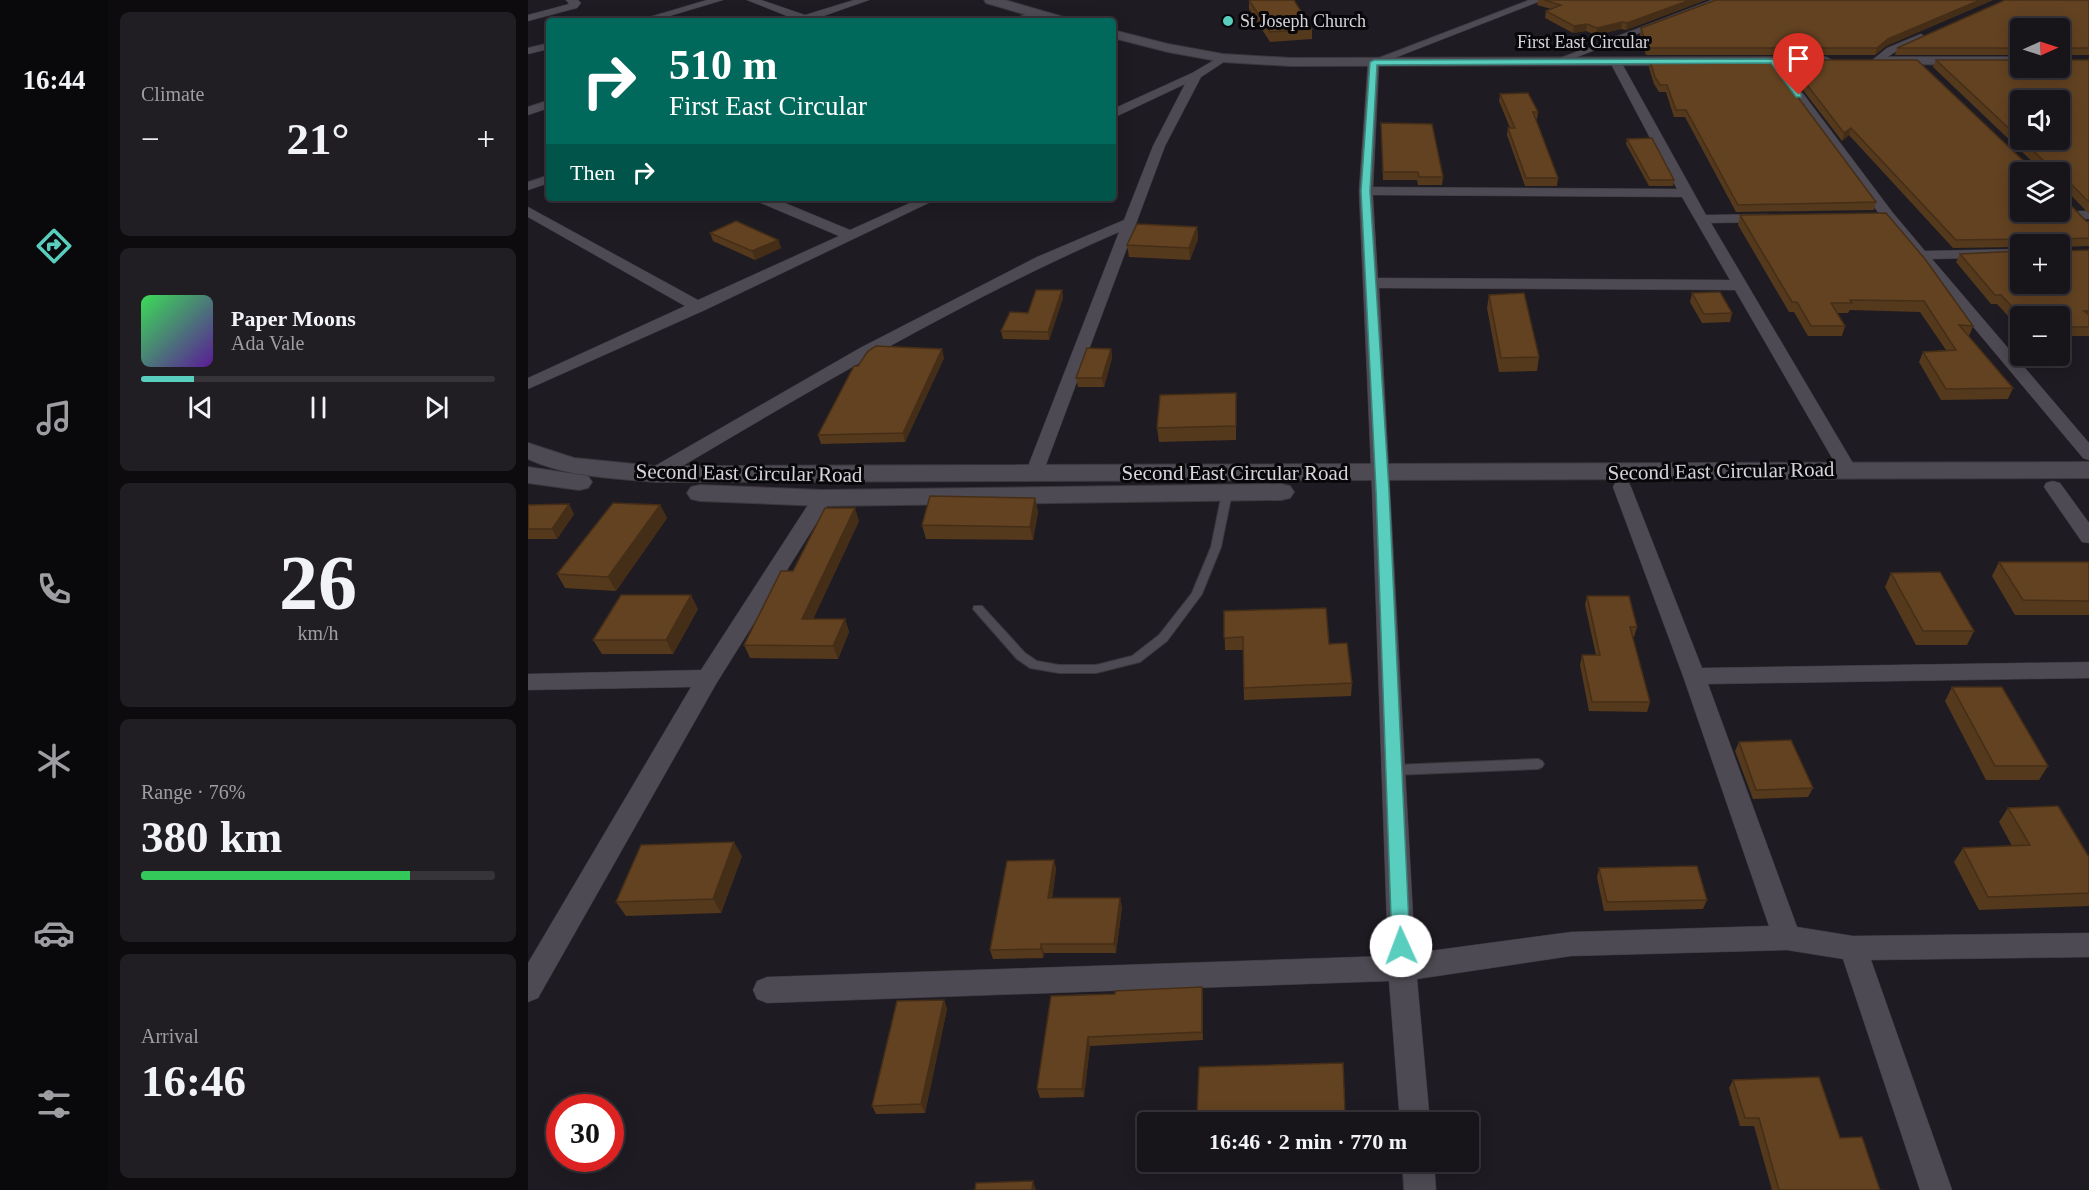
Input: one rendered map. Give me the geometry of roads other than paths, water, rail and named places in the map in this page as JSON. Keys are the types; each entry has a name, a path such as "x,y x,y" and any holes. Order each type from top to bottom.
{"main road":[{"path":"995,0 1050,18"},
{"name":"First East Circular","path":"1116,35 1168,48 1223,58 1291,62 1842,61"},
{"path":"1871,61 2010,61"},
{"name":"Second East Circular Road","path":"528,450 539,456 580,466 655,474 1034,474 1622,487 2089,487"},
{"name":"Second East Circular Road","path":"528,476 640,491 822,498 1227,493 1382,481 1848,470 2089,470"}],"street":[{"path":"528,18 573,6 576,3 571,0"},
{"path":"652,18 718,0"},
{"path":"752,0 800,18"},
{"path":"811,18 864,0"},
{"path":"1414,1112 1402,968 1382,481 1366,191 1374,62 1538,0"},
{"path":"1560,60 1721,0"},
{"path":"1022,18 1035,14"},
{"path":"1871,61 1933,32"},
{"path":"528,51 546,47"},
{"path":"1116,113 1196,75 1223,58"},
{"path":"1773,61 1888,216 2089,454"},
{"path":"1917,61 1934,77"},
{"path":"1616,62 1700,219 1848,470"},
{"path":"1034,474 1159,146 1196,75"},
{"path":"528,111 546,106"},
{"path":"528,186 546,180"},
{"path":"1366,191 1686,193"},
{"path":"768,201 852,236"},
{"path":"528,384 926,201"},
{"path":"2070,205 2086,218"},
{"path":"528,211 699,307"},
{"path":"1865,217 1888,216"},
{"path":"1700,219 1783,218"},
{"path":"655,474 866,351 1042,260 1131,222"},
{"path":"1920,255 2010,254"},
{"path":"1370,283 1738,285"},
{"path":"1622,487 1694,676 1787,938"},
{"path":"2053,487 2089,537"},
{"path":"528,989 536,960 708,678 822,498"},
{"path":"1694,676 2089,670"},
{"path":"528,682 708,678"},
{"path":"767,990 1402,968 1571,944 1787,938 1853,948 2089,945"},
{"path":"1853,948 1936,1190"},
{"path":"1419,1172 1420,1190"}],"lane":[{"path":"978,609 1021,656 1034,665 1059,669 1096,669 1136,658 1162,638 1197,594 1216,547 1227,493"},
{"path":"1394,770 1538,765"}],"place":[{"name":"St Joseph Church","path":"1228,21"}]}
